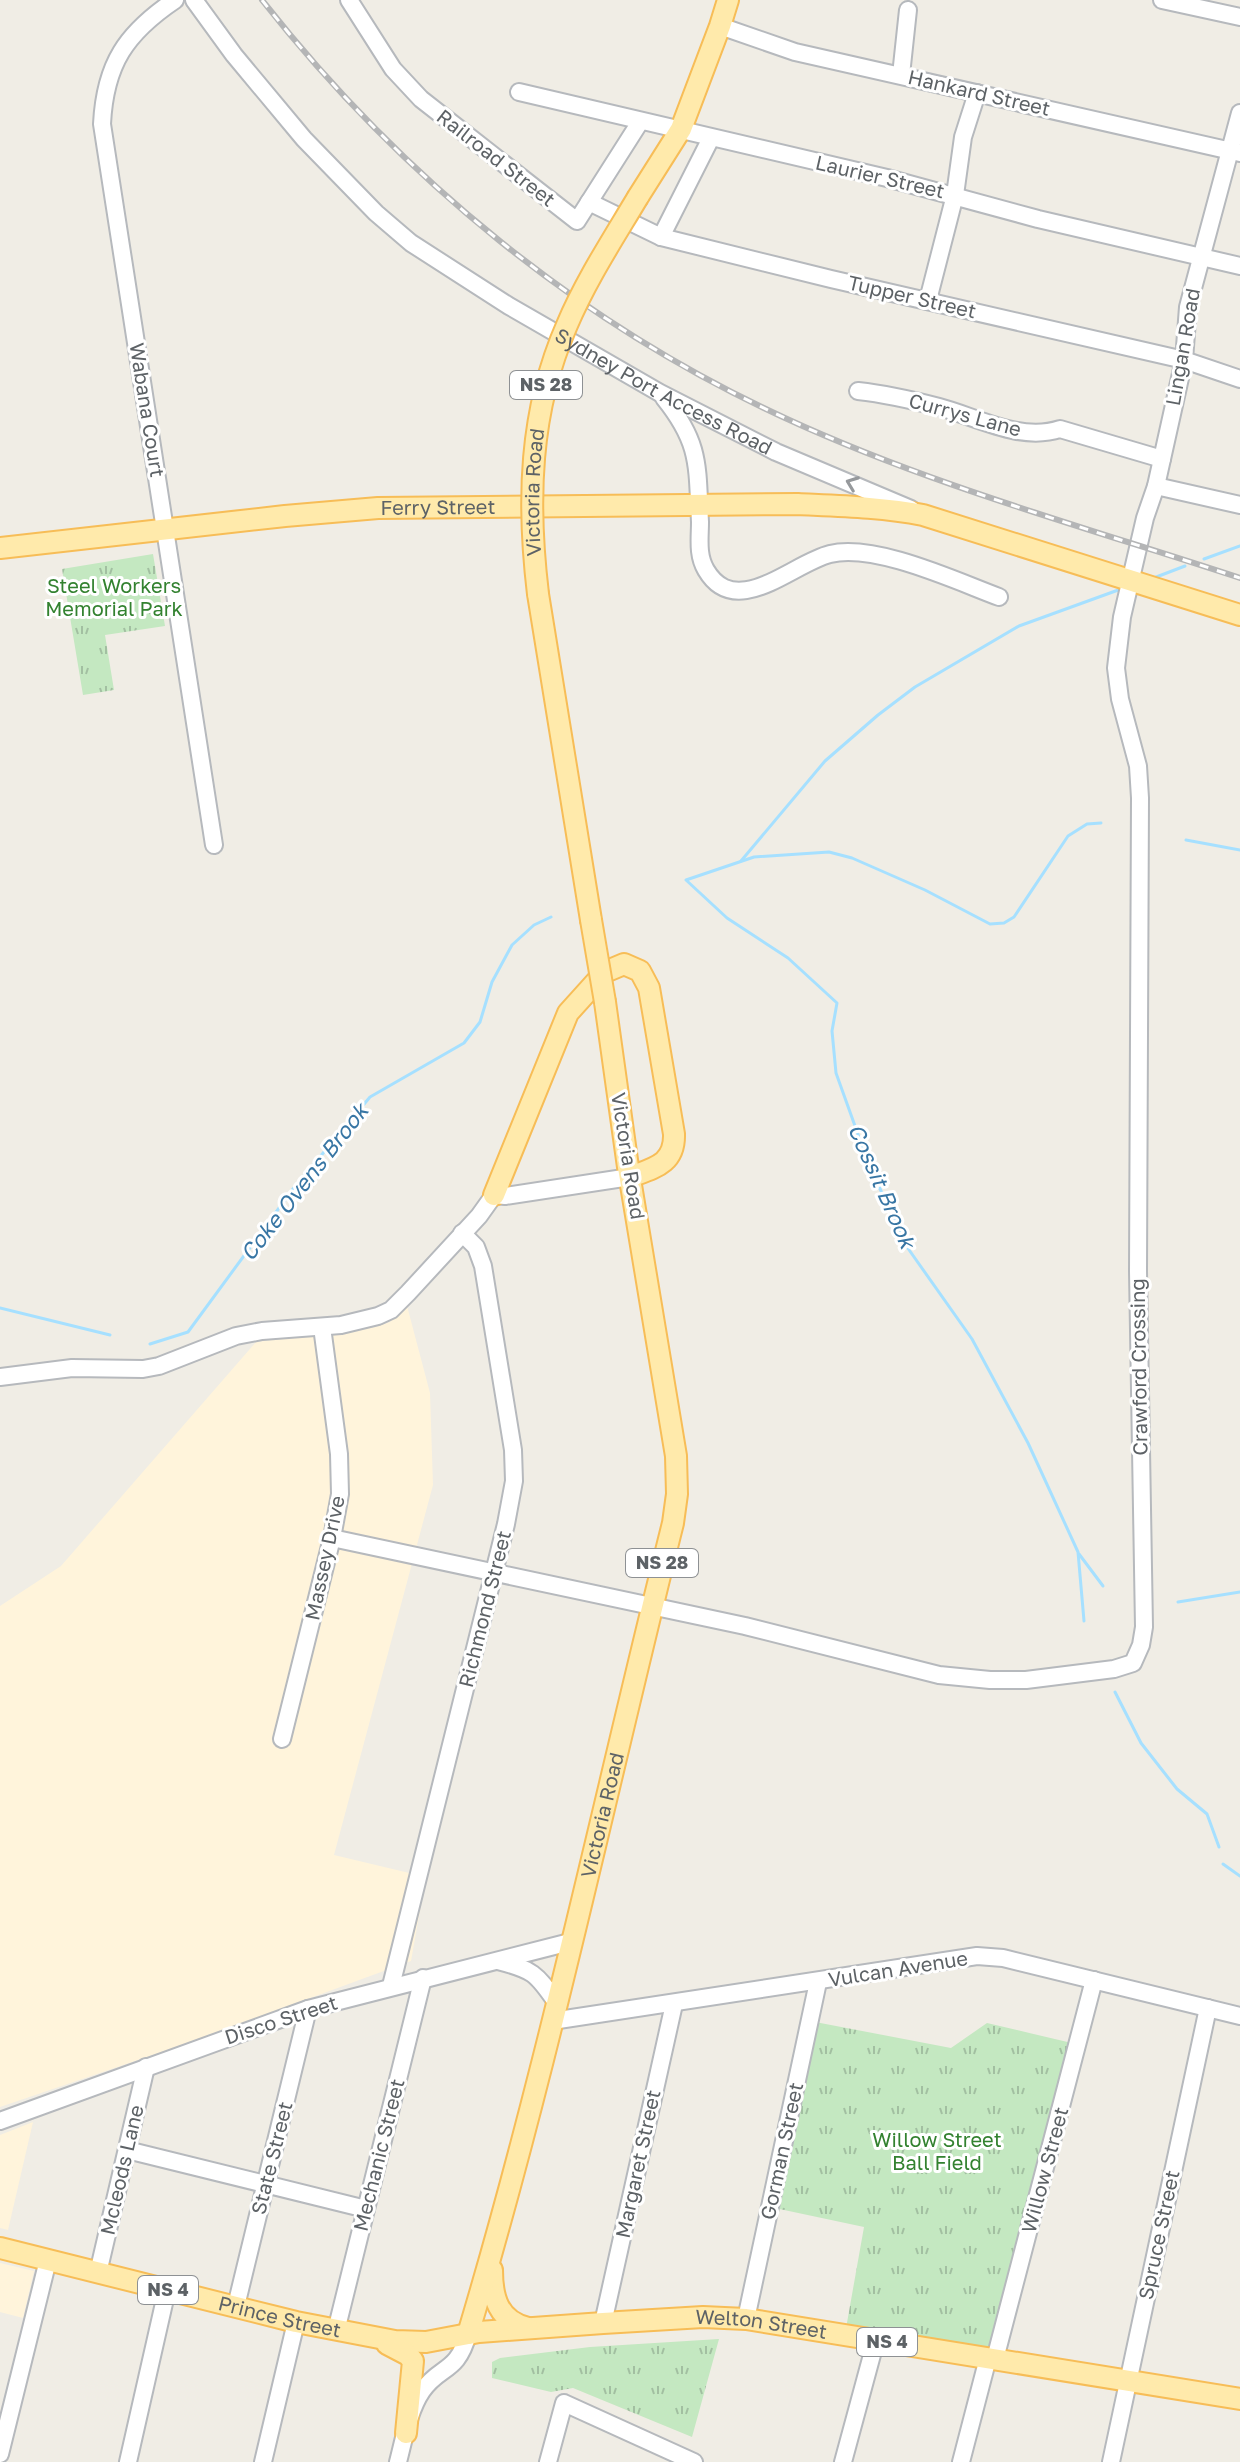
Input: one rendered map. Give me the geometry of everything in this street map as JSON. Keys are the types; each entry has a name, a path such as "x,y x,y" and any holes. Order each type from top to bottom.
{"main road":[{"name":"Victoria Road","path":"468,2334 492,2254 554,2012 673,1523 677,1465 538,594 530,491 545,390 566,325 599,261 681,129 728,0"},
{"name":"Ferry Street","path":"0,548 378,508 841,506 923,515"},
{"name":"Sydney Port Access Road","path":"923,515 1240,615"},
{"path":"494,1195 568,1013 605,972 624,964 640,971 649,988 674,1134 672,1152 666,1161 630,1177"},
{"name":"Prince Street","path":"0,2248 336,2331 381,2339 426,2342 468,2334"},
{"path":"492,2254 493,2292 498,2309 513,2323 531,2329"},
{"name":"Welton Street","path":"468,2334 703,2317 746,2319 1240,2399"},
{"path":"381,2339 413,2361 406,2433"}],"street":[{"name":"Wabana Court","path":"175,0 141,25 115,59 103,97 102,124 214,845"},
{"name":"Sydney Port Access Road","path":"194,0 294,128 376,213 411,243 457,274 660,393 776,452 904,504 923,515"},
{"name":"Railroad Street","path":"349,0 393,69 430,106 577,221 589,202"},
{"path":"1162,0 1240,17"},
{"path":"901,75 908,10"},
{"name":"Hankard Street","path":"720,26 795,52 1234,152"},
{"name":"Laurier Street","path":"519,92 1240,266"},
{"path":"928,300 955,195 963,137 977,93"},
{"name":"Lingan Road","path":"1131,582 1184,360 1188,307 1234,152 1240,113"},
{"path":"589,202 640,122"},
{"path":"661,237 711,138"},
{"name":"Tupper Street","path":"589,202 661,237 1184,360 1240,379"},
{"name":"Currys Lane","path":"858,391 938,407 974,421 1027,432 1043,435 1060,429 1162,459"},
{"path":"660,393 684,423 689,436 698,475 700,555 705,569 714,580 728,589 752,589 769,584 811,560 832,553 852,553 918,567 999,597"},
{"path":"1156,486 1240,505"},
{"name":"Crawford Crossing","path":"652,1606 800,1639 939,1675 1026,1680 1114,1669 1133,1663 1144,1627 1138,1286 1140,798 1138,766 1120,699 1116,668 1122,617 1131,582"},
{"path":"0,1377 72,1368 143,1369 159,1366 236,1336 360,1323 391,1310 479,1216 494,1195 505,1196 630,1177"},
{"name":"Richmond Street","path":"391,1986 512,1496 513,1450 481,1257 462,1233"},
{"name":"Massey Drive","path":"282,1739 332,1538 341,1473 322,1327"},
{"path":"332,1538 652,1606"},
{"name":"Disco Street","path":"0,2121 308,2009 570,1942"},
{"name":"Vulcan Avenue","path":"554,2012 674,2004 977,1956 1003,1958 1240,2016"},
{"path":"497,1961 538,1975 554,2012"},
{"name":"Mechanic Street","path":"336,2331 423,1978"},
{"name":"Willow Street","path":"961,2462 1094,1980"},
{"name":"Gorman Street","path":"746,2319 818,1982"},
{"name":"Margaret Street","path":"603,2323 674,2004"},
{"name":"Spruce Street","path":"1111,2462 1208,2008"},
{"name":"State Street","path":"236,2306 308,2009"},
{"name":"Mcleods Lane","path":"98,2273 146,2067"},
{"path":"127,2150 366,2209"},
{"path":"0,2454 48,2260"},
{"path":"128,2462 167,2290"},
{"path":"263,2462 296,2322"},
{"path":"398,2462 418,2398 428,2384 458,2359 468,2334"},
{"path":"843,2462 876,2340"},
{"path":"548,2462 564,2403 693,2462"}],"shaded area":[{"path":"406,1302 430,1393 433,1485 334,1855 426,1877 411,1961 185,2044 0,2107 0,1606 61,1566 256,1342 375,1327 390,1322"},
{"path":"33,2122 8,2230 0,2228 0,2135"},
{"path":"0,2263 34,2271 23,2318 0,2312"}],"green space":[{"name":"Steel Workers Memorial Park","path":"153,554 165,626 105,635 114,690 83,695 62,569"},
{"name":"Willow Street Ball Field","path":"810,2021 951,2048 987,2023 1076,2044 987,2359 845,2334 864,2227 770,2207"},
{"path":"719,2339 692,2437 573,2388 551,2392 492,2378 492,2362 500,2358 590,2347"}],"waterway":[{"path":"1204,559 1240,546"},
{"path":"1151,579 1185,566"},
{"path":"741,861 825,761 915,687 1019,626 1121,589"},
{"name":"Cossit Brook","path":"1084,1621 1078,1552 1028,1443 972,1339 907,1247 869,1165 836,1073 832,1031 837,1003 788,958 727,918 686,880 754,857 829,852 852,858 925,890 990,924 1004,923 1014,917 1068,836 1087,824 1101,823"},
{"path":"1186,840 1240,850"},
{"name":"Coke Ovens Brook","path":"150,1344 188,1332 293,1189 370,1097 464,1043 480,1022 492,982 512,945 534,925 551,917"},
{"name":"Coke Ovens Brook","path":"0,1308 110,1335"},
{"path":"1079,1554 1103,1586"},
{"path":"1178,1602 1240,1592"},
{"name":"Cossit Brook","path":"1115,1692 1141,1743 1177,1789 1207,1814 1219,1847"},
{"name":"Cossit Brook","path":"1223,1864 1240,1876"}],"railway":[{"path":"262,0 316,65 374,127 435,185 499,240 566,291 636,338 709,380 840,442 953,485 1240,578"}]}
